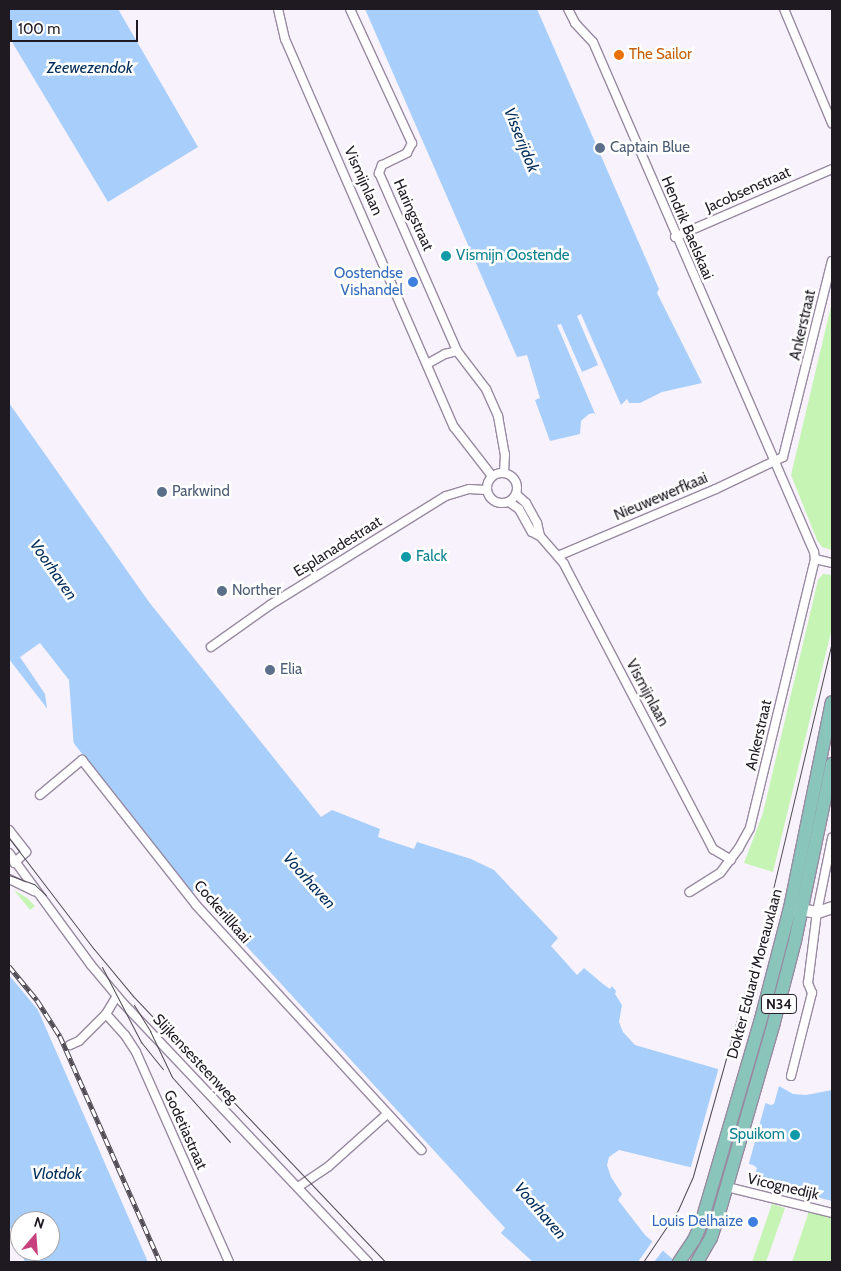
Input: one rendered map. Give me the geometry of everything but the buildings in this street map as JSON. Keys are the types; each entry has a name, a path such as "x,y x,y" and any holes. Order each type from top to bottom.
{"main road":[{"name":"Dokter Eduard Moreauxlaan","path":"699,1260 714,1229 727,1188 784,983 832,702"},
{"name":"Dokter Eduard Moreauxlaan","path":"679,1262 689,1248 701,1224 721,1159 796,909 832,764"}],"street":[{"name":"Vismijnlaan","path":"278,9 285,39 454,426 492,476"},
{"name":"Haringstraat","path":"350,9 412,143 407,153 382,165 379,173 457,351"},
{"name":"Hendrik Baelskaai","path":"568,9 575,23 593,42 774,462"},
{"path":"784,9 832,123"},
{"name":"Jacobsenstraat","path":"676,237 832,169"},
{"name":"Ankerstraat","path":"774,462 783,457 791,434 832,261"},
{"path":"427,364 445,354 457,351 486,389 494,403 505,454 504,472"},
{"path":"774,462 815,559 832,563"},
{"name":"Nieuwewerfkaai","path":"558,556 774,462"},
{"path":"504,472 509,474 516,483 516,494 509,502 502,503 494,501 486,490 487,482 492,476 504,472"},
{"name":"Esplanadestraat","path":"211,647 270,605 446,496 470,489 486,490"},
{"name":"Vismijnlaan","path":"516,494 526,503 537,523 540,536"},
{"name":"Vismijnlaan","path":"509,502 519,509 532,532 540,536 558,556 713,848 731,860"},
{"name":"Ankerstraat","path":"689,892 720,873 745,839 754,814 815,559"},
{"name":"Cockerillkaai","path":"40,795 82,760 196,905 421,1150"},
{"path":"9,830 26,852 12,863"},
{"path":"790,1076 812,993 808,983 817,912 832,838"},
{"name":"Slijkensesteenweg","path":"9,853 12,863 117,996 368,1262"},
{"path":"9,880 26,886 37,893"},
{"path":"796,909 817,912 832,907"},
{"path":"70,1046 79,1041 106,1014 117,996"},
{"name":"Godetiastraat","path":"106,1014 125,1035 136,1052 229,1262"},
{"path":"298,1188 330,1166 387,1114"},
{"name":"Vicognedijk","path":"727,1188 832,1213"}],"green space":[{"path":"832,302 832,550 822,547 817,540 791,475"},
{"path":"823,574 832,575 832,628 773,872 744,863 763,813 818,580"},
{"path":"14,890 27,898 35,906 30,910"},
{"path":"772,1204 785,1208 784,1211 766,1262 752,1262"},
{"path":"809,1211 832,1216 832,1262 792,1262"}],"water":[{"name":"Zeewezendok","path":"9,9 118,9 198,147 108,202 9,37"},
{"name":"Visserijdok","path":"365,9 537,9 659,289 657,293 702,383 662,392 640,403 629,403 627,399 621,405 581,314 577,316 598,365 582,372 561,324 557,325 596,416 594,413 589,414 581,421 580,434 550,441 535,400 540,398 527,355 517,357"},
{"name":"Voorhaven","path":"9,403 149,602 321,817 332,810 380,829 378,837 414,849 417,842 471,859 494,870 558,938 551,946 577,975 584,968 610,989 612,986 622,1005 619,1022 623,1032 635,1045 735,1074 731,1090 771,1105 774,1104 779,1086 793,1094 806,1095 832,1090 832,1201 753,1180 757,1168 753,1165 712,1155 706,1171 619,1150 609,1157 607,1165 611,1177 622,1194 618,1200 645,1235 676,1262 533,1262 501,1233 505,1228 195,890 190,894 9,659"},
{"name":"Vlotdok","path":"9,975 38,1010 148,1262 25,1262 60,1261 60,1211 10,1211 10,1227"}],"pier":[{"path":"40,643 69,680 74,749 48,715 45,694 20,657"},
{"path":"719,1067 736,1072 731,1090 766,1101 748,1167 713,1156 708,1171 705,1173 690,1170"},
{"path":"654,1239 664,1249 654,1262 638,1262"}],"tram line":[{"path":"643,1262 678,1210 693,1176 769,906 832,641"},
{"path":"9,838 94,949 133,996 385,1262"},
{"path":"9,875 34,884 46,895"},
{"path":"102,967 141,1042 163,1069"},
{"path":"134,1005 150,1031 172,1077 230,1142"}],"railway":[{"path":"9,966 37,1000 60,1036 160,1262"}],"place":[{"name":"The Sailor","path":"619,55"},
{"name":"Captain Blue","path":"600,148"},
{"name":"Vismijn Oostende","path":"446,256"},
{"name":"Oostendse Vishandel","path":"413,282"},
{"name":"Parkwind","path":"162,492"},
{"name":"Falck","path":"406,557"},
{"name":"Norther","path":"222,591"},
{"name":"Elia","path":"270,670"},
{"name":"Spuikom","path":"795,1135"},
{"name":"Louis Delhaize","path":"753,1222"}]}
